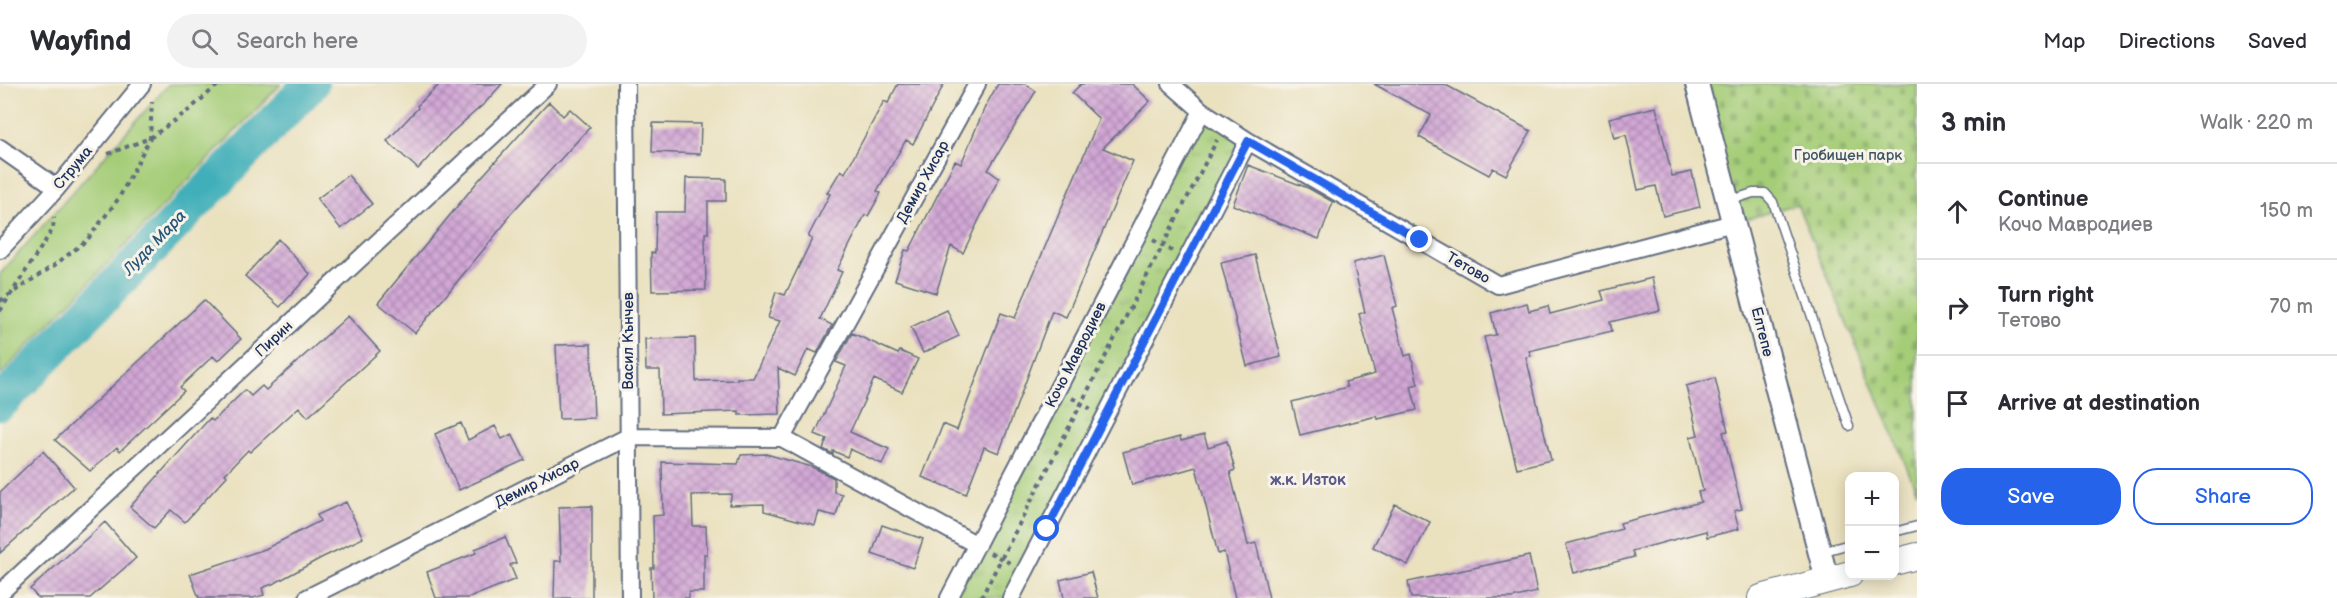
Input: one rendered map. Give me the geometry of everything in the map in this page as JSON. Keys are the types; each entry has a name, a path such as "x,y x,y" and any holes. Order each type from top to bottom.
{"main road":[{"name":"Елтепе","path":"1697,84 1818,553 1832,584"},
{"path":"1899,561 1917,556"},
{"path":"1761,598 1832,584"}],"street":[{"name":"Пирин","path":"0,593 548,84"},
{"name":"Васил Кънчев","path":"626,84 630,598"},
{"name":"Демир Хисар","path":"782,438 977,84"},
{"name":"Тетово","path":"1171,84 1202,111 1248,141 1498,285 1733,223"},
{"name":"Струма","path":"0,250 147,89"},
{"name":"Кочо Мавродиев","path":"949,598 1202,111"},
{"path":"1011,598 1248,141"},
{"path":"0,148 57,188"},
{"name":"Демир Хисар","path":"307,598 628,437 782,438 976,545"}],"lane":[{"path":"1727,201 1753,193 1765,193 1773,202 1849,426"},
{"path":"1899,531 1917,526"},
{"path":"1818,553 1845,545"}],"path":[{"path":"211,91 213,84"},
{"path":"106,155 150,138 189,111 219,84"},
{"path":"0,301 56,264 87,240 119,198 150,138 147,89"},
{"path":"981,598 1224,125"},
{"path":"0,311 53,229 57,188"},
{"path":"1139,233 1187,259"},
{"path":"1057,390 1105,417"},
{"path":"976,545 1025,572"}],"green space":[{"path":"169,84 281,84 0,375 0,274"},
{"name":"Гробищен парк","path":"1697,84 1917,84 1917,492 1797,204 1733,223"},
{"path":"1202,111 1248,141 1011,598 949,598"}],"building":[{"path":"440,84 502,84 485,103 450,134 418,169 387,141 418,108 417,106"},
{"path":"898,84 944,84 913,144 906,140 877,191 881,193 868,216 865,215 837,270 842,272 820,319 832,325 817,353 808,349 795,376 778,368 780,414 739,415 739,411 661,414 660,370 646,370 645,339 695,338 696,381 753,378 780,321 768,318 776,292 785,295 812,239 808,237 830,194 827,193 841,170 845,173 884,101 888,103"},
{"path":"998,84 1025,84 1036,91 988,170 999,178 963,253 951,246 936,293 895,280 905,250 909,251 955,161 961,164 985,107"},
{"path":"1081,84 1132,84 1150,101 1103,148 1133,161 1066,317 1052,311 999,453 984,447 966,494 922,477 943,424 957,430 1001,313 1015,318 1099,119 1072,93"},
{"path":"1374,84 1444,84 1531,131 1506,175 1493,168 1489,175 1419,137 1431,115"},
{"path":"549,102 563,116 570,109 590,127 506,219 507,221 415,333 378,303 478,181"},
{"path":"1656,107 1672,176 1692,172 1700,207 1663,216 1656,186 1638,190 1626,135 1614,138 1609,118"},
{"path":"653,123 701,124 700,154 652,152"},
{"path":"1248,165 1308,188 1333,202 1319,239 1233,205"},
{"path":"348,175 372,204 341,229 317,199"},
{"path":"686,178 726,179 726,201 708,201 708,233 705,233 706,290 652,291 651,253 655,253 656,212 685,212"},
{"path":"278,239 310,274 280,307 245,276"},
{"path":"1255,255 1281,357 1247,366 1221,263"},
{"path":"1384,255 1397,306 1392,308 1405,356 1411,354 1418,384 1411,386 1417,410 1378,419 1377,416 1300,435 1292,402 1347,387 1345,382 1375,374 1359,314 1365,312 1353,263"},
{"path":"1652,278 1660,310 1610,322 1612,331 1529,351 1531,356 1526,357 1551,460 1517,468 1484,337 1496,335 1491,313 1527,303 1529,311 1548,306 1550,314 1604,300 1601,291"},
{"path":"204,300 241,339 218,361 213,356 180,387 184,391 120,451 117,447 90,471 55,440"},
{"path":"947,310 959,336 923,353 911,327"},
{"path":"348,316 380,351 308,417 299,407 250,452 248,450 185,522 171,510 154,528 130,507 210,418 213,421 245,390 251,396 262,386 266,390"},
{"path":"852,333 898,354 900,351 918,359 902,392 874,379 850,432 889,449 882,464 850,449 847,457 833,451 833,454 823,449 827,439 815,434 846,366 836,362"},
{"path":"591,344 594,418 559,419 556,345"},
{"path":"1715,378 1728,431 1723,432 1742,509 1734,511 1739,529 1707,537 1706,531 1687,536 1632,551 1634,557 1574,573 1566,544 1622,529 1620,523 1701,502 1698,492 1703,491 1690,437 1698,435 1686,386"},
{"path":"461,423 468,440 495,426 502,439 512,434 525,460 459,490 435,434"},
{"path":"1204,435 1208,447 1227,441 1235,470 1230,472 1248,545 1256,543 1269,598 1235,598 1224,552 1218,554 1196,467 1132,485 1123,452 1180,437 1181,441"},
{"path":"43,451 74,487 0,553 0,492"},
{"path":"766,454 812,467 834,478 834,492 842,494 836,516 819,512 815,525 764,511 764,504 729,505 732,494 692,495 693,526 706,526 707,554 704,554 704,592 689,592 689,598 652,598 653,516 663,515 662,462 738,464 741,455"},
{"path":"346,502 363,538 262,588 264,595 253,598 199,598 190,574 265,549 320,521 317,515"},
{"path":"1395,504 1430,522 1408,565 1373,547"},
{"path":"592,506 592,598 554,598 555,561 561,561 559,507"},
{"path":"105,522 136,558 90,598 38,598 30,589"},
{"path":"882,525 923,539 913,568 872,554"},
{"path":"505,537 516,563 510,565 516,579 469,598 436,598 427,572 476,553 475,549"},
{"path":"1529,556 1537,592 1512,598 1411,598 1408,582"},
{"path":"1091,572 1098,598 1064,598 1060,580"}],"waterway":[{"name":"Луда Мара","path":"0,403 311,84"}],"district":[{"name":"ж.к. Изток","path":"1308,480"}],"route":[{"path":"1047,529 1248,141 1420,240"}]}
